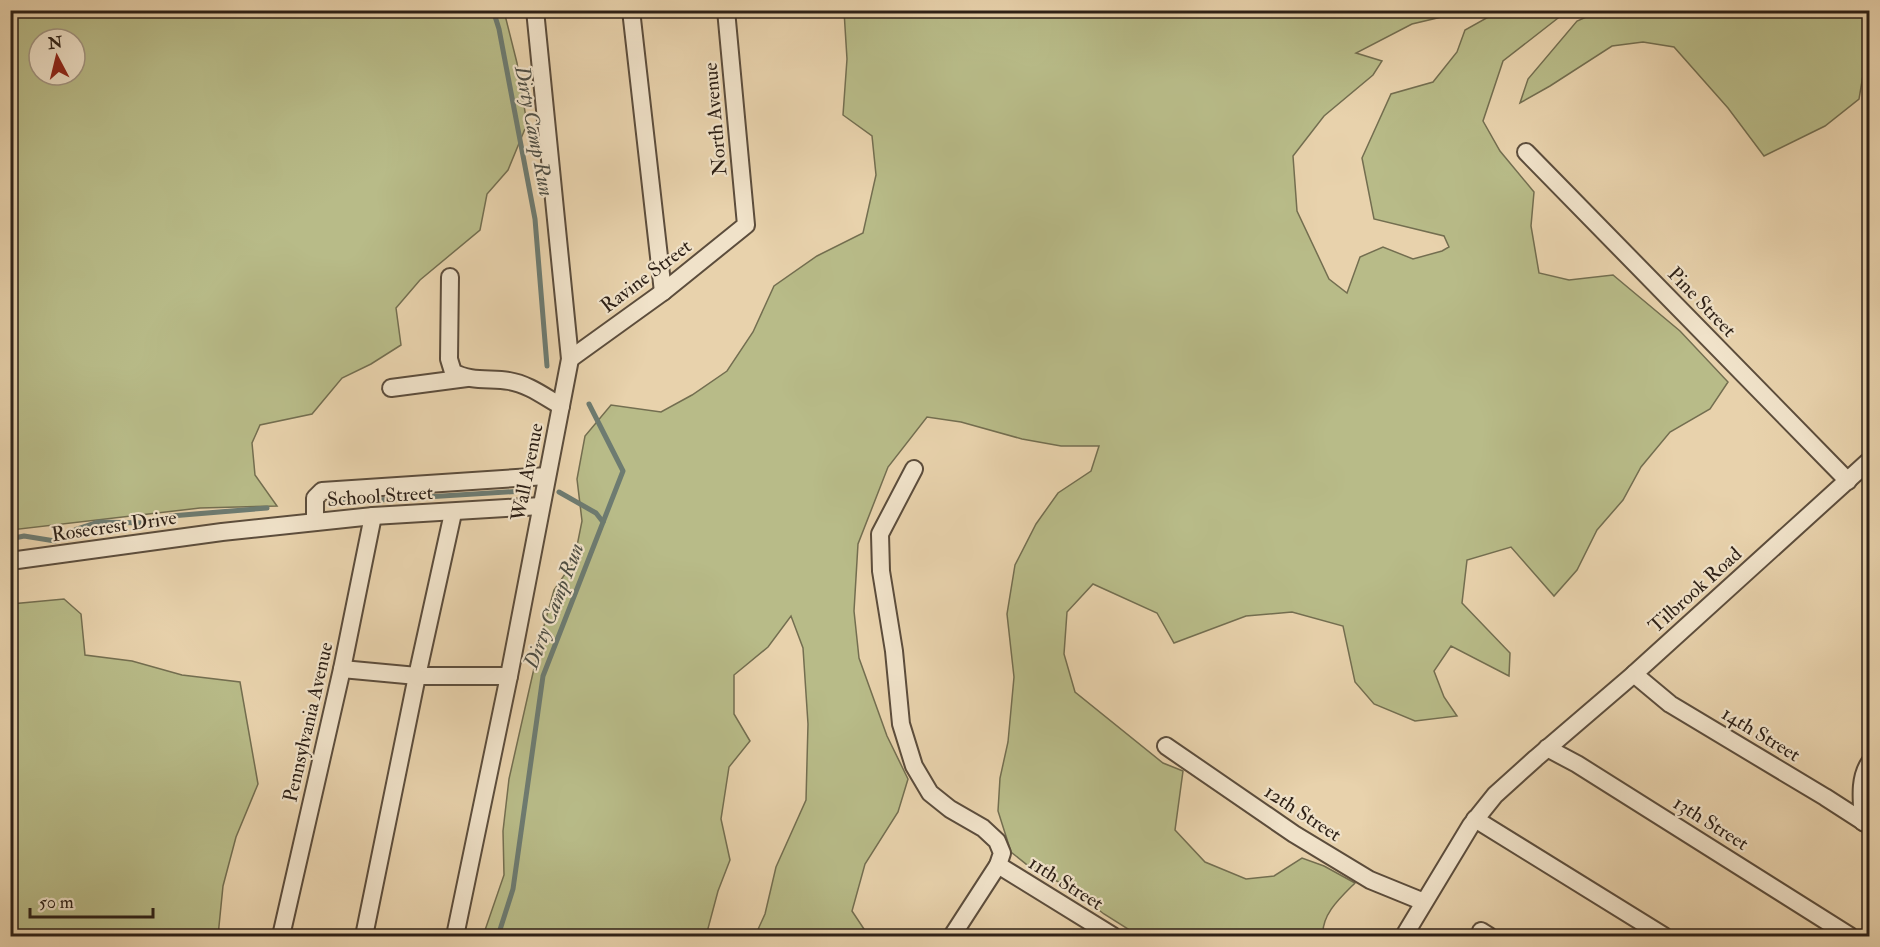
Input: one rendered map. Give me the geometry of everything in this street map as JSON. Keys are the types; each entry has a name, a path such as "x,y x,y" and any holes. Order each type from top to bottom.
{"street":[{"name":"Wall Avenue","path":"455,936 509,676 570,359 535,10"},
{"path":"631,10 663,292"},
{"name":"North Avenue","path":"726,10 746,225"},
{"name":"Pine Street","path":"1526,152 1848,481"},
{"name":"Ravine Street","path":"570,359 663,292 746,225"},
{"path":"450,277 449,359 453,372 467,378"},
{"path":"391,388 467,378 512,381 561,406"},
{"name":"Tilbrook Road","path":"1404,936 1476,819 1496,795 1634,674 1869,460"},
{"path":"914,469 880,534 881,571 894,651 901,724 914,766 930,793 950,809 983,828 997,841 1002,853 998,865 952,936"},
{"path":"315,522 315,498 322,491 547,476"},
{"name":"School Street","path":"222,532 373,516 541,506"},
{"path":"364,936 453,513"},
{"name":"Pennsylvania Avenue","path":"281,936 342,669 373,516"},
{"name":"Rosecrest Drive","path":"10,561 222,532"},
{"path":"342,669 417,676 509,676"},
{"name":"14th Street","path":"1634,674 1670,704 1866,824"},
{"name":"12th Street","path":"1166,746 1294,834 1370,880 1424,902"},
{"name":"13th Street","path":"1547,748 1577,764 1851,936"},
{"path":"1866,824 1861,789 1869,762"},
{"path":"1476,819 1664,936"},
{"name":"11th Street","path":"998,865 1113,936"}],"green space":[{"path":"10,11 504,11 517,63 527,124 508,170 487,194 480,230 420,280 396,308 401,345 371,364 342,378 312,414 260,425 252,443 255,475 277,506 200,508 11,530"},
{"path":"844,11 1467,11 1412,24 1356,53 1382,61 1373,75 1324,116 1293,156 1297,211 1329,279 1347,293 1360,257 1383,247 1413,259 1449,247 1444,236 1374,219 1362,158 1391,94 1433,82 1457,52 1465,30 1499,11 1567,11 1503,61 1483,121 1500,151 1534,192 1531,226 1539,273 1569,280 1613,275 1680,331 1728,382 1710,409 1670,432 1641,467 1623,500 1597,530 1577,570 1554,596 1511,547 1467,560 1462,603 1510,653 1509,676 1451,646 1434,671 1444,697 1457,716 1415,721 1374,704 1355,682 1343,626 1292,612 1246,616 1174,643 1157,613 1093,584 1067,612 1064,654 1075,692 1163,763 1183,771 1175,830 1205,862 1246,879 1274,876 1302,858 1324,866 1355,883 1328,914 1323,936 1139,936 1104,914 1068,886 1036,872 1011,852 998,811 1000,778 1008,742 1014,677 1007,614 1015,565 1036,524 1058,493 1091,471 1099,446 1061,446 1022,439 961,422 927,417 888,467 858,544 854,611 859,658 887,736 908,779 898,812 865,864 852,911 866,932 863,936 755,936 765,914 776,867 806,800 808,724 803,648 791,616 768,647 734,675 734,714 750,741 729,767 721,819 730,860 718,891 706,936 483,936 504,875 503,831 509,779 542,633 554,590 574,561 582,521 577,479 585,436 611,405 661,412 692,395 727,371 753,332 774,286 817,256 863,233 876,175 872,136 843,115 847,59"},
{"path":"1600,11 1869,11 1869,64 1864,69 1859,99 1825,126 1764,156 1728,108 1674,47 1643,42 1612,46 1520,103 1528,79 1577,21"},
{"path":"64,599 81,614 85,655 132,661 182,675 240,682 258,784 236,837 223,886 218,936 11,936 11,604"}],"waterway":[{"name":"Dirty Camp Run","path":"493,10 499,29 535,219 547,366"},
{"name":"Dirty Camp Run","path":"498,936 513,889 543,676 623,471 589,404"},
{"path":"330,503 523,491"},
{"path":"559,492 596,513 603,522"},
{"path":"10,539 24,536 55,541 77,529 98,522 146,523 171,516 267,508"}]}
